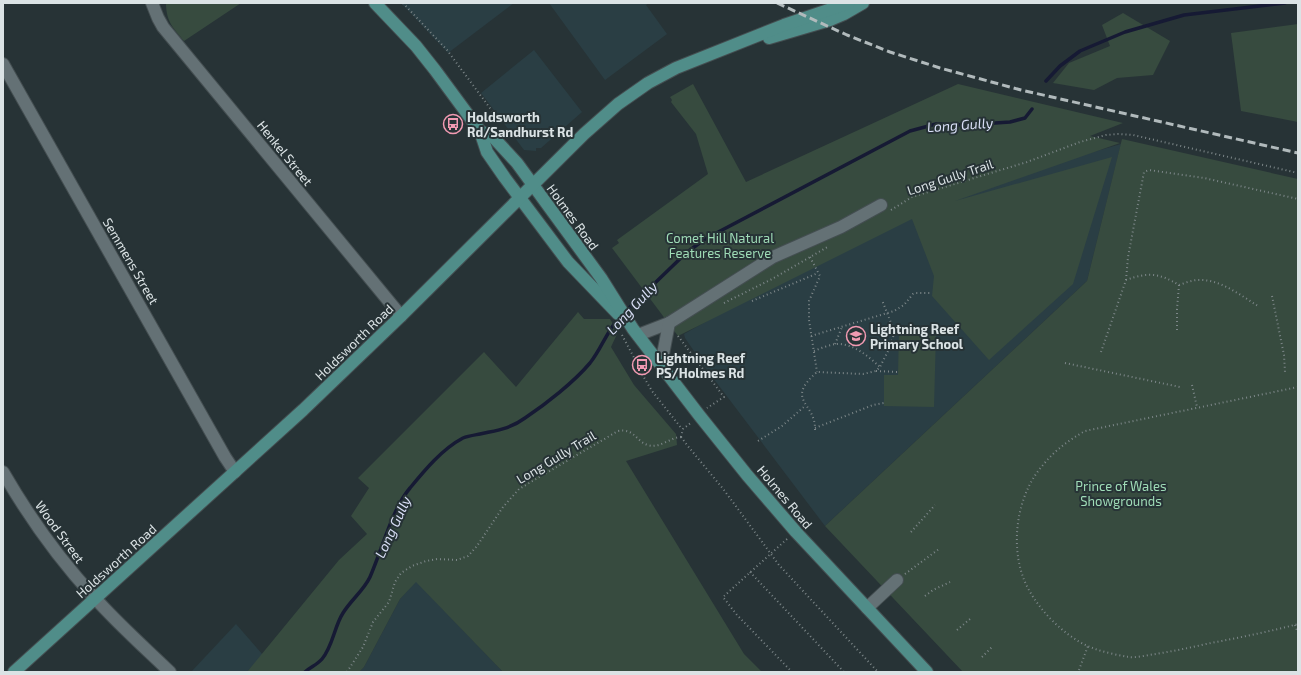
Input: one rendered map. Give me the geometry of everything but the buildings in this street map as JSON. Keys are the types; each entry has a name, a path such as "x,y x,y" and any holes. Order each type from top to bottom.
{"main road":[{"name":"Holmes Road","path":"375,3 431,64 480,131 487,152 520,199 568,262 618,308"},
{"name":"Holdsworth Road","path":"14,672 236,472 309,404 618,104 634,92 671,71 784,25 848,3"},
{"name":"Holdsworth Road","path":"723,50 813,26 844,14 863,3"},
{"name":"Holmes Road","path":"480,131 493,137 517,163 618,308 623,322 636,332 699,415 796,532 927,672"}],"street":[{"name":"Henkel Street","path":"152,3 163,27 401,316"},
{"name":"Semmens Street","path":"3,64 225,457 236,472"},
{"path":"636,332 672,327 773,257 884,209"},
{"path":"661,365 672,327"},
{"name":"Wood Street","path":"3,472 45,538 71,572 95,599 170,672"},
{"path":"867,608 898,580"}],"path":[{"path":"403,3 447,50 498,119"},
{"name":"Long Gully Trail","path":"884,209 898,205 912,197 1027,162 1064,148 1106,135 1133,135 1298,173"},
{"path":"1101,352 1126,280 1128,257 1144,172 1149,170 1204,178 1298,199"},
{"path":"724,303 772,279 834,243"},
{"path":"810,257 820,276 809,301 809,320 817,372"},
{"path":"752,301 818,273"},
{"path":"1126,280 1156,274 1179,285 1197,280 1210,281 1235,291 1258,306"},
{"path":"1177,332 1179,285"},
{"path":"811,336 888,313 904,306 913,294 930,292"},
{"path":"1272,296 1284,355 1285,372"},
{"path":"876,371 880,367 889,349 894,334 888,313 882,300"},
{"path":"623,322 639,367 652,391 683,429"},
{"path":"1278,327 1283,326"},
{"path":"672,327 724,397 718,402"},
{"path":"835,344 842,327"},
{"path":"894,334 899,334"},
{"path":"814,351 835,344 845,346 860,350 880,367"},
{"path":"1065,362 1180,387"},
{"path":"639,367 642,365 647,371 643,374"},
{"path":"884,403 873,405 815,429 815,421 801,394 808,380 817,372 863,374 876,371 898,372"},
{"path":"1192,385 1197,408"},
{"path":"1298,387 1085,431 1069,440 1042,465 1031,483 1023,502 1017,538 1023,577 1032,594 1044,612 1057,625 1074,638 1088,646 1130,657 1181,650 1297,625 1298,633"},
{"path":"758,441 782,426 806,406"},
{"path":"687,426 683,429 681,437 724,490 787,574 878,672"},
{"name":"Long Gully Trail","path":"347,672 363,646 373,622 389,602 395,582 401,573 412,566 426,561 437,559 457,560 468,556 511,497 525,484 618,431 630,432 650,446 681,437"},
{"path":"911,532 935,505"},
{"path":"792,672 737,615 723,597 796,532"},
{"path":"898,580 939,549"},
{"path":"750,572 844,672"},
{"path":"925,596 933,590 950,582"},
{"path":"957,630 970,619"},
{"path":"1079,670 1088,646"},
{"path":"982,657 992,647"}],"shaded area":[{"path":"401,3 514,3 448,53"},
{"path":"549,3 649,3 646,5 667,34 605,80"},
{"path":"534,50 582,112 541,148 536,148 536,151 524,150 481,93"},
{"name":"Lightning Reef Primary School","path":"1121,144 1087,281 825,526 707,370 685,338 684,334 915,203"},
{"path":"416,581 503,672 359,672 364,667 400,599"},
{"path":"236,624 263,655 247,672 191,672"}],"green space":[{"path":"166,3 241,3 184,41 173,28 169,20"},
{"path":"1123,13 1170,41 1153,75 1117,78 1094,90 1053,83 1069,63 1110,46 1102,25"},
{"path":"1298,24 1298,122 1241,111 1231,33"},
{"name":"Comet Hill Natural Features Reserve","path":"693,84 746,182 958,84 1123,123 1090,136 1120,143 955,201 1112,157 1073,284 989,360 932,296 934,276 912,219 678,336 612,248 619,243 617,240 708,174 696,134 671,102 672,100 670,97"},
{"name":"Prince of Wales Showgrounds","path":"1122,139 1298,179 1298,672 963,672 825,526 1087,281"},
{"path":"578,312 584,319 610,319 618,332 611,347 634,385 676,434 677,445 626,461 744,654 762,672 503,672 416,582 400,599 364,667 359,672 247,672 339,560 367,534 351,516 369,488 358,478 484,352 516,387"},
{"path":"899,332 936,333 934,407 884,406 884,375 898,375"}],"waterway":[{"name":"Long Gully","path":"1046,81 1060,66 1080,51 1125,32 1184,15 1285,3"},
{"name":"Long Gully","path":"626,311 686,253 705,239 910,131 936,124 966,125 1010,122 1025,118 1032,109"},
{"name":"Long Gully","path":"305,672 320,661 326,654 340,618 370,577 398,507 410,488 427,468 448,448 463,438 514,425 551,399 576,378 590,363 598,352 611,328 620,317"}],"railway":[{"path":"777,3 847,35 890,52 940,68 1021,90 1298,153"}],"place":[{"name":"Holdsworth Rd/Sandhurst Rd","path":"453,124"},
{"name":"Lightning Reef Primary School","path":"856,336"},
{"name":"Lightning Reef PS/Holmes Rd","path":"642,365"}]}
